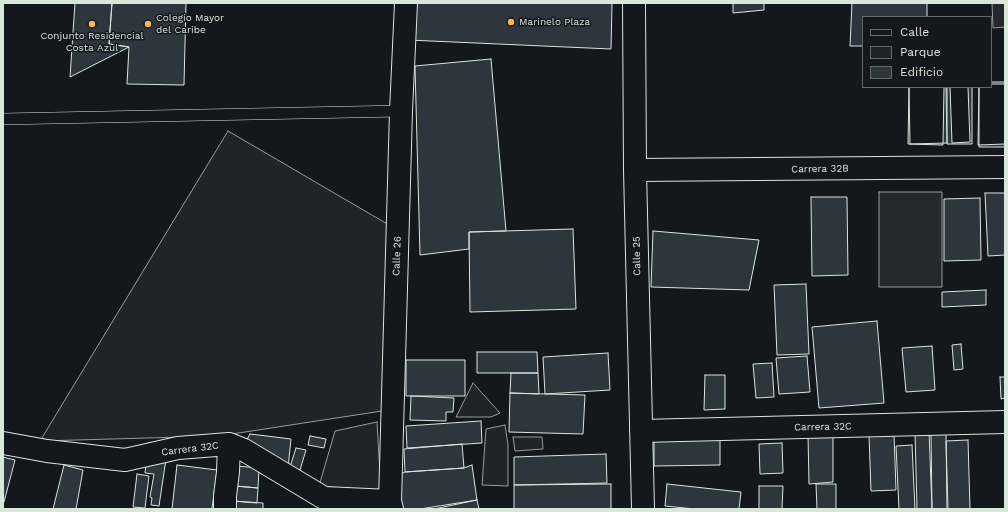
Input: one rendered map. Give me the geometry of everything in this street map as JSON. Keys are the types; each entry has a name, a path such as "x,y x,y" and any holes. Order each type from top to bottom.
{"street":[{"name":"Calle 26","path":"391,505 401,111 406,3"},
{"name":"Calle 25","path":"634,3 635,170 643,509"},
{"name":"Carrera 32B","path":"635,170 1005,167"},
{"name":"Carrera 32C","path":"641,431 1005,422"},
{"name":"Carrera 32C","path":"3,443 47,451 124,460 178,448 229,444 244,450 324,498 391,505"},
{"path":"225,509 229,444"}],"lane":[{"path":"3,119 401,111"}],"green space":[{"path":"228,131 389,225 382,411 219,436 40,441"},
{"path":"473,383 500,413 491,417 456,417"},
{"path":"377,422 381,491 319,486 335,431"},
{"path":"505,425 508,445 508,486 482,485 486,429"},
{"path":"513,437 542,437 543,449 515,451"}],"shaded area":[{"path":"992,3 1005,3 1005,27 993,28"},
{"path":"879,192 942,192 942,287 879,287"}],"building":[{"name":"Conjunto Residencial Costa Azul","path":"75,3 112,3 109,44 129,47 70,77"},
{"name":"Colegio Mayor del Caribe","path":"112,3 186,3 184,85 127,84 129,47 109,44"},
{"name":"Marinelo Plaza","path":"411,3 612,3 611,49 408,40"},
{"path":"733,3 764,3 764,10 733,13"},
{"path":"852,3 927,3 927,16 862,16 862,46 850,46"},
{"path":"491,59 506,231 469,232 469,249 420,255 415,66"},
{"path":"992,82 1005,82 1005,147 979,147 979,88 992,88"},
{"path":"992,84 1005,84 1005,144 978,145 979,88 992,88"},
{"path":"909,88 944,88 943,145 908,144"},
{"path":"909,88 946,88 947,143 910,144"},
{"path":"947,88 972,88 972,144 947,144"},
{"path":"950,88 968,88 970,142 952,143"},
{"path":"985,193 1005,193 1005,255 988,256"},
{"path":"811,197 847,197 848,275 812,276"},
{"path":"980,198 981,260 944,261 944,199"},
{"path":"573,229 576,309 470,312 469,232"},
{"path":"653,231 759,240 749,290 651,287"},
{"path":"806,284 809,354 777,355 774,285"},
{"path":"986,290 986,305 942,307 942,292"},
{"path":"877,321 884,403 819,408 812,327"},
{"path":"961,344 963,369 954,370 952,345"},
{"path":"932,346 935,390 906,392 902,348"},
{"path":"477,352 537,352 538,373 477,373"},
{"path":"608,353 610,390 545,394 543,357"},
{"path":"807,356 810,392 779,394 776,358"},
{"path":"406,360 465,360 465,396 406,396"},
{"path":"772,363 774,397 756,398 753,364"},
{"path":"511,373 538,373 539,394 510,393"},
{"path":"705,375 725,375 725,409 704,410"},
{"path":"1000,377 1005,377 1005,398 1001,399"},
{"path":"510,393 585,395 583,434 509,432"},
{"path":"411,396 454,398 453,412 446,412 446,421 410,420"},
{"path":"481,421 482,443 407,448 406,426"},
{"path":"929,431 932,509 917,509 915,432"},
{"path":"946,432 947,509 932,509 931,433"},
{"path":"833,433 833,482 809,484 808,435"},
{"path":"250,434 291,439 288,468 245,443"},
{"path":"894,434 896,490 871,491 869,435"},
{"path":"310,436 326,439 324,448 308,445"},
{"path":"654,439 720,439 720,465 654,466"},
{"path":"968,440 970,509 948,509 946,441"},
{"path":"782,443 783,473 760,474 759,444"},
{"path":"462,444 464,468 405,472 404,449"},
{"path":"912,445 915,509 899,509 896,446"},
{"path":"296,448 306,450 300,470 290,467"},
{"path":"606,454 607,483 514,485 514,457"},
{"path":"147,456 166,459 159,506 151,505 152,498 150,497 154,474 145,473"},
{"path":"3,457 15,460 4,502 3,501"},
{"path":"64,465 83,470 76,509 53,509"},
{"path":"177,465 217,470 212,509 172,509"},
{"path":"472,465 477,500 420,509 401,509 396,476 405,472 464,468"},
{"path":"236,466 259,468 258,488 235,486"},
{"path":"137,474 149,476 145,508 133,507"},
{"path":"611,484 611,509 514,509 514,485"},
{"path":"667,484 741,492 739,509 695,509 665,506"},
{"path":"816,484 836,484 836,509 817,509"},
{"path":"235,486 258,488 257,503 233,501"},
{"path":"759,486 783,486 782,509 759,509"},
{"path":"477,500 479,509 434,509"},
{"path":"233,501 263,503 263,509 233,509"}],"place":[{"name":"Marinelo Plaza","path":"511,22"},
{"name":"Conjunto Residencial Costa Azul","path":"92,24"},
{"name":"Colegio Mayor del Caribe","path":"148,24"}]}
